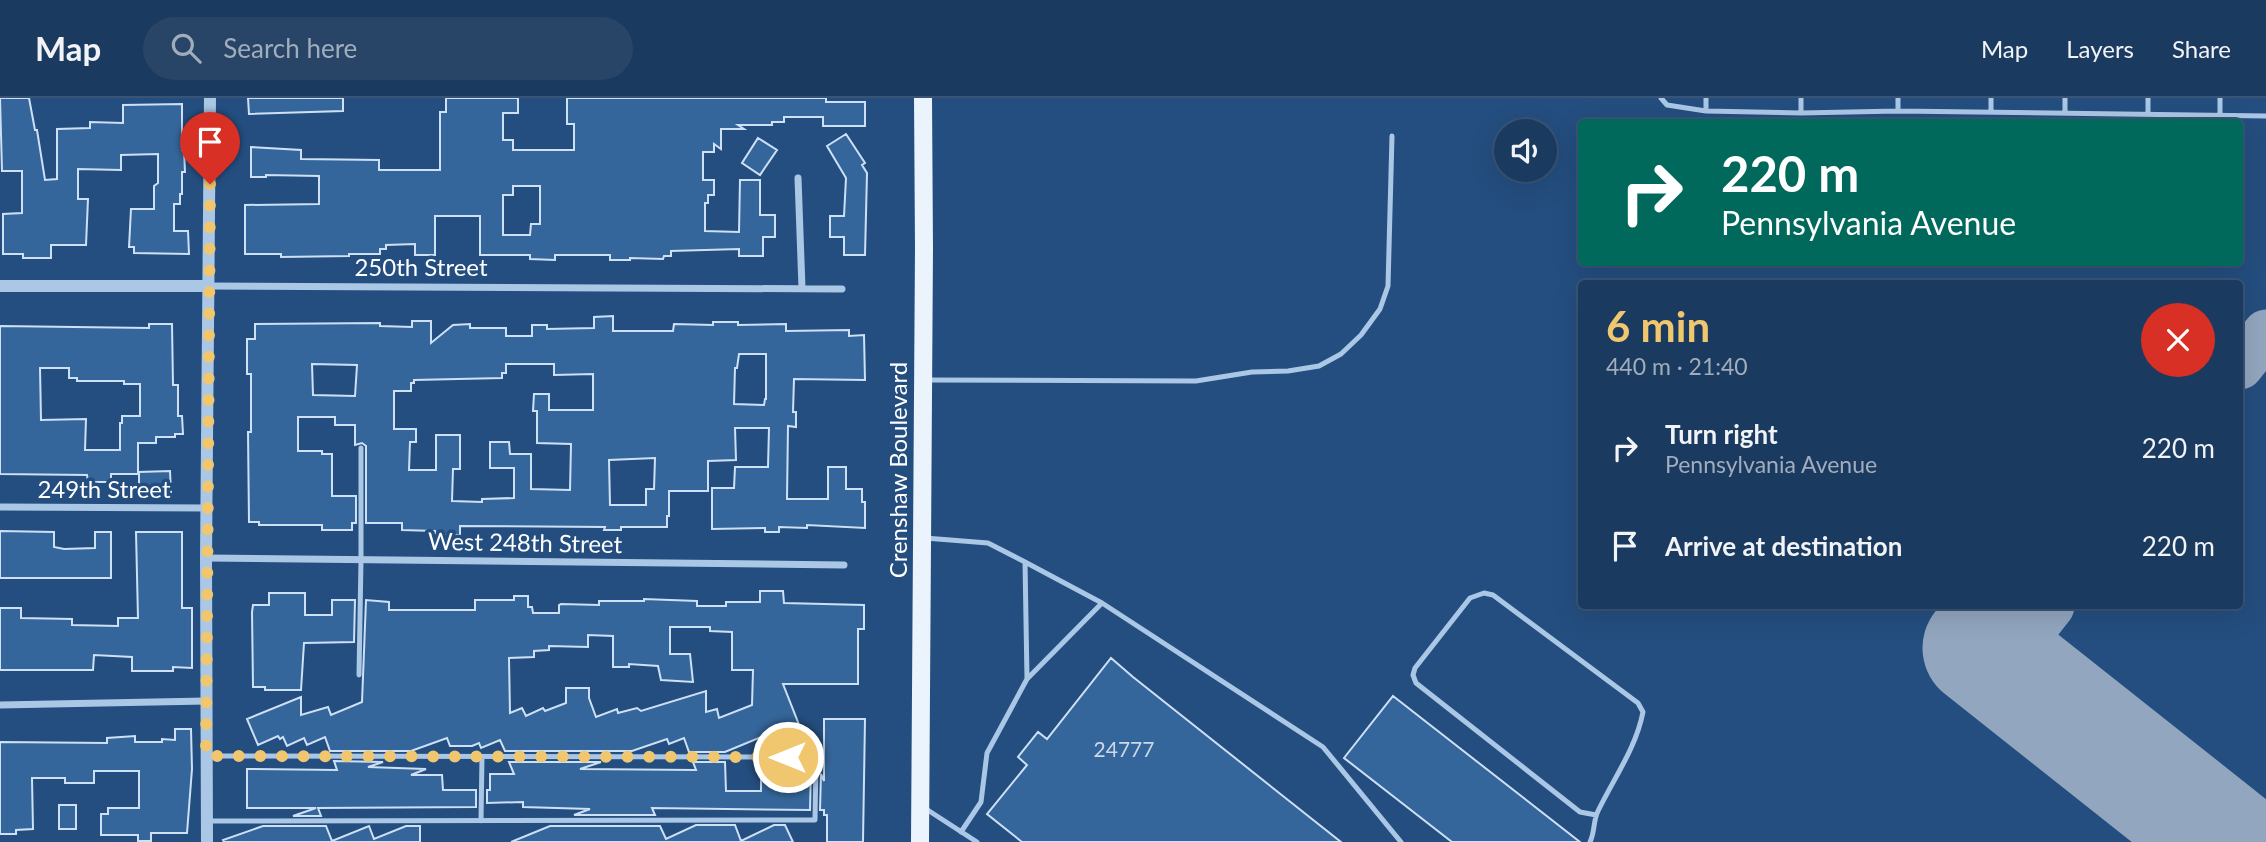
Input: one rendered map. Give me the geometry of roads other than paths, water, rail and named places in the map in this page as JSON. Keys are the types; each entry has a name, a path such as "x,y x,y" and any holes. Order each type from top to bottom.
{"main road":[{"name":"Crenshaw Boulevard","path":"920,842 923,98"}],"street":[{"path":"207,842 206,558 210,98"},
{"path":"798,178 802,288"},
{"name":"250th Street","path":"0,286 842,289"},
{"name":"249th Street","path":"0,507 208,508"},
{"name":"West 248th Street","path":"206,558 844,565"},
{"path":"0,705 206,701"}],"lane":[{"path":"1661,98 1667,105 1706,110 1801,113 1898,110 2266,116"},
{"path":"1706,98 1706,110"},
{"path":"1801,98 1801,113"},
{"path":"1898,98 1898,110"},
{"path":"1991,98 1991,112"},
{"path":"2065,98 2065,113"},
{"path":"2148,98 2148,114"},
{"path":"2220,98 2220,115"},
{"path":"922,380 1196,381 1252,372 1288,371 1319,366 1341,354 1361,335 1380,309 1388,286 1392,136"},
{"path":"359,674 361,449"},
{"path":"921,538 989,543 1102,603 1323,747 1401,842"},
{"path":"1025,562 1027,679"},
{"path":"1590,842 1595,831 1596,815 1631,750 1643,712 1637,703 1493,595 1484,593 1470,598 1415,668 1413,675 1416,682 1580,812 1596,815"},
{"path":"961,832 981,802 987,753 1027,679 1102,603"},
{"path":"206,756 816,757 815,820 207,821"},
{"path":"481,821 482,757"},
{"path":"921,806 977,842"}]}
